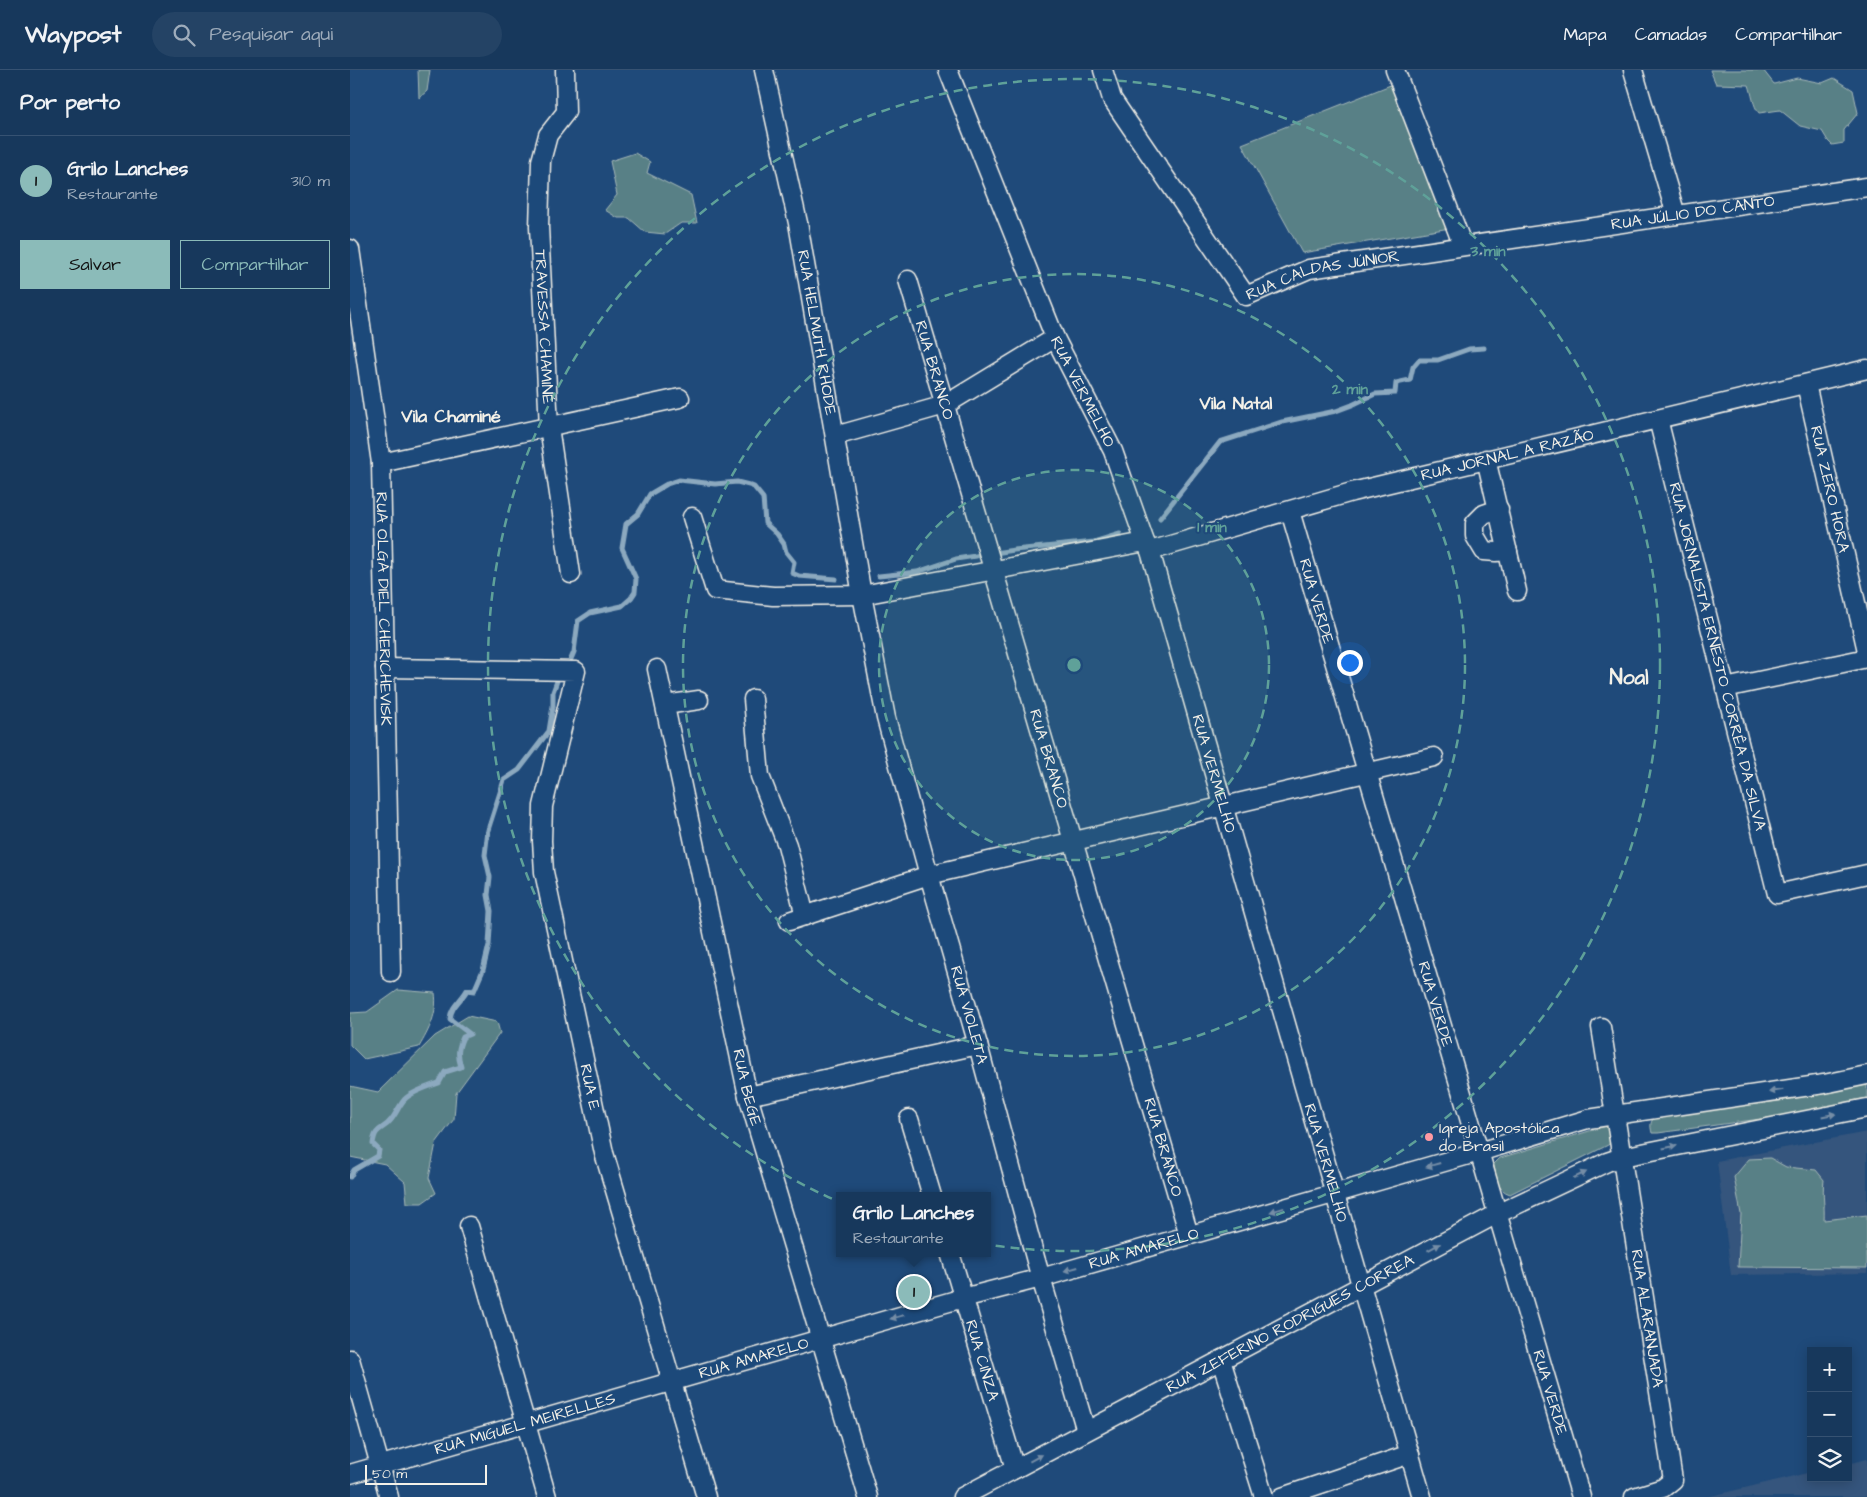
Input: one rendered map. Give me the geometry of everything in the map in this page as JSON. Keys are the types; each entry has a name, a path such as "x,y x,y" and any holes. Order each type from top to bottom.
{"street":[{"name":"TRAVESSA CHAMINÉ","path":"565,70 566,112 548,134 541,161 538,227 549,427 571,574"},
{"name":"RUA HELMUTH RHODE","path":"764,70 798,222 862,595"},
{"name":"RUA VERMELHO","path":"948,70 1055,338 1113,451 1148,546 1422,1497"},
{"name":"RUA CALDAS JÚNIOR","path":"1103,70 1112,99 1246,296 1309,269 1518,238"},
{"path":"1395,70 1463,246"},
{"path":"1633,70 1676,215"},
{"name":"RUA JÚLIO DO CANTO","path":"1518,238 1867,187"},
{"name":"RUA OLGA DIEL CHERICHEVISK","path":"350,249 381,463 392,972"},
{"name":"RUA BRANCO","path":"908,280 1189,1235"},
{"path":"835,436 945,405 1055,338"},
{"name":"RUA JORNAL A RAZÃO","path":"692,517 715,590 773,596 862,595 993,570 1148,546 1290,511 1352,492 1486,459 1867,369"},
{"name":"RUA ZERO HORA","path":"1806,384 1867,651"},
{"name":"TRAVESSA CHAMINÉ","path":"381,463 680,398"},
{"name":"RUA JORNALISTA ERNESTO CORRÊA DA SILVA","path":"1658,419 1777,894 1867,874"},
{"path":"1486,459 1517,591"},
{"path":"1499,509 1484,514 1475,523 1475,536 1484,551 1508,551"},
{"name":"RUA VERDE","path":"1290,511 1581,1497"},
{"name":"RUA VIOLETA","path":"862,595 886,718 1041,1278 1086,1431"},
{"path":"1725,688 1867,658"},
{"name":"RUA E","path":"385,668 576,671 543,806 542,841 544,872 604,1154 706,1497"},
{"name":"RUA BEGE","path":"657,668 748,1096 868,1497"},
{"path":"753,699 760,776 787,845 797,918 929,875 1434,757"},
{"path":"665,705 699,700"},
{"path":"1601,1027 1615,1116"},
{"path":"748,1096 978,1046"},
{"name":"RUA AMARELO","path":"672,1382 963,1298 1041,1278 1588,1119 1824,1084 1867,1075"},
{"name":"RUA ZEFERINO RODRIGUES CORREA","path":"962,1497 1498,1214 1622,1157 1867,1108"},
{"name":"RUA ALARANJADA","path":"1615,1116 1673,1480 1664,1488 1634,1497"},
{"path":"909,1119 931,1192"},
{"path":"468,1226 547,1497"},
{"name":"RUA CINZA","path":"951,1257 1015,1469"},
{"path":"350,1359 389,1497"},
{"path":"1221,1360 1264,1497"},
{"name":"RUA MIGUEL MEIRELLES","path":"350,1474 672,1382"},
{"path":"1282,1497 1410,1454"}],"shaded area":[{"path":"1867,1132 1867,1273 1731,1275 1717,1161"},
{"path":"1867,1459 1867,1497 1707,1497 1807,1473 1807,1482 1852,1482 1852,1463"}],"green space":[{"path":"418,70 430,70 427,91 419,98"},
{"path":"1710,70 1763,70 1774,84 1797,78 1822,83 1834,78 1853,90 1858,113 1844,130 1844,143 1832,145 1822,131 1800,126 1780,110 1759,113 1749,85 1716,84"},
{"path":"1393,84 1450,228 1302,253 1242,144"},
{"path":"635,153 650,162 647,173 691,195 697,223 681,223 665,234 645,232 629,218 618,218 605,210 617,195 610,161"},
{"path":"398,990 435,993 434,1014 426,1034 419,1047 364,1059 350,1045 350,1013 367,1012"},
{"path":"468,1016 497,1022 500,1033 456,1093 454,1119 436,1143 429,1178 436,1193 422,1203 407,1203 405,1182 385,1164 350,1157 350,1086 378,1092 435,1036"},
{"path":"1867,1085 1867,1098 1782,1116 1658,1133 1652,1133 1651,1130 1652,1121 1656,1116 1780,1101"},
{"path":"1606,1126 1613,1129 1614,1138 1608,1145 1510,1194 1499,1186 1494,1164 1500,1158"},
{"path":"1770,1158 1786,1167 1816,1170 1824,1180 1824,1220 1867,1215 1867,1268 1738,1267 1741,1214 1734,1177 1749,1159"}],"waterway":[{"path":"1160,518 1220,442 1282,422 1336,411 1375,394 1395,393 1396,383 1410,380 1413,367 1419,360 1438,360 1469,349 1484,348"},
{"path":"571,659 574,652 578,621 590,613 622,606 635,592 636,579 622,548 626,524 638,514 650,494 667,484 679,480 715,484 737,482 754,487 763,498 765,523 777,534 784,544 786,552 794,562 792,573 799,576 836,579"},
{"path":"879,576 917,572 956,559 1014,550 1094,542 1120,534"},
{"path":"350,1177 354,1170 378,1156 379,1150 373,1144 377,1131 391,1120 407,1097 439,1083 445,1072 461,1067 459,1059 460,1045 463,1037 470,1034 450,1019 454,1007 467,990 474,991 483,970 489,945 491,911 488,895 490,877 485,855 488,830 504,780 519,770 549,731 553,692 557,681"}],"place":[{"name":"Igreja Apostólica do Brasil","path":"1429,1137"},
{"name":"Grilo Lanches","path":"914,1292"}],"district":[{"name":"Vila Natal","path":"1236,403"},
{"name":"Vila Chaminé","path":"451,416"},
{"name":"Noal","path":"1629,677"}]}
